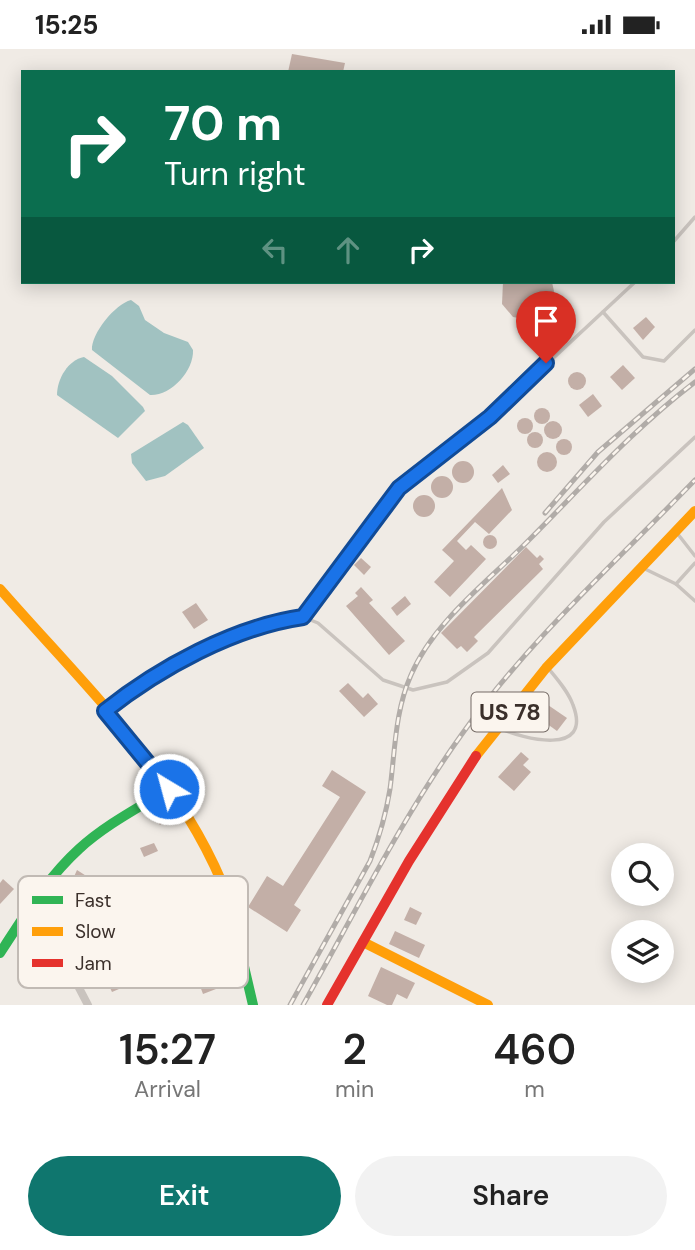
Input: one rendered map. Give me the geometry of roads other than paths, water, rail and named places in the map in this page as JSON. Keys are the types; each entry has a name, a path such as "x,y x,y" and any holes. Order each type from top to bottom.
{"street":[{"name":"US 78","path":"327,1005 436,816 498,727 547,666 695,511"},
{"path":"0,589 169,789 218,876"},
{"path":"56,876 77,851 108,826 169,789"},
{"path":"0,953 18,926"},
{"path":"363,942 488,1005"},
{"path":"248,972 253,1005"},
{"path":"79,988 88,1005"}],"lane":[{"path":"675,240 695,217"},
{"path":"303,617 399,488 490,417 633,284"},
{"path":"603,312 643,357 664,361 695,330"},
{"path":"105,711 139,683 248,630 303,617 318,623 383,680 413,690 447,682 488,653 604,522 695,437"},
{"path":"675,531 695,556"},
{"path":"676,584 695,563"},
{"path":"641,567 650,574 676,584 695,601"},
{"path":"498,727 526,739 546,742 558,740 570,732 576,720 573,704 547,666"}],"water":[{"path":"131,300 139,306 145,320 164,333 188,342 193,350 190,366 180,381 158,394 150,395 92,350 95,336 105,321 118,307"},
{"path":"84,357 112,376 145,411 118,438 57,395 64,371 73,362"},
{"path":"183,422 204,448 165,476 146,481 132,463 131,454"}],"railway":[{"path":"545,513 598,452 695,369"},
{"path":"290,1005 370,861 388,798 402,703 411,675 421,656 462,604 629,439 695,382"},
{"path":"303,1005 398,833 462,734 544,634 695,480"}]}
